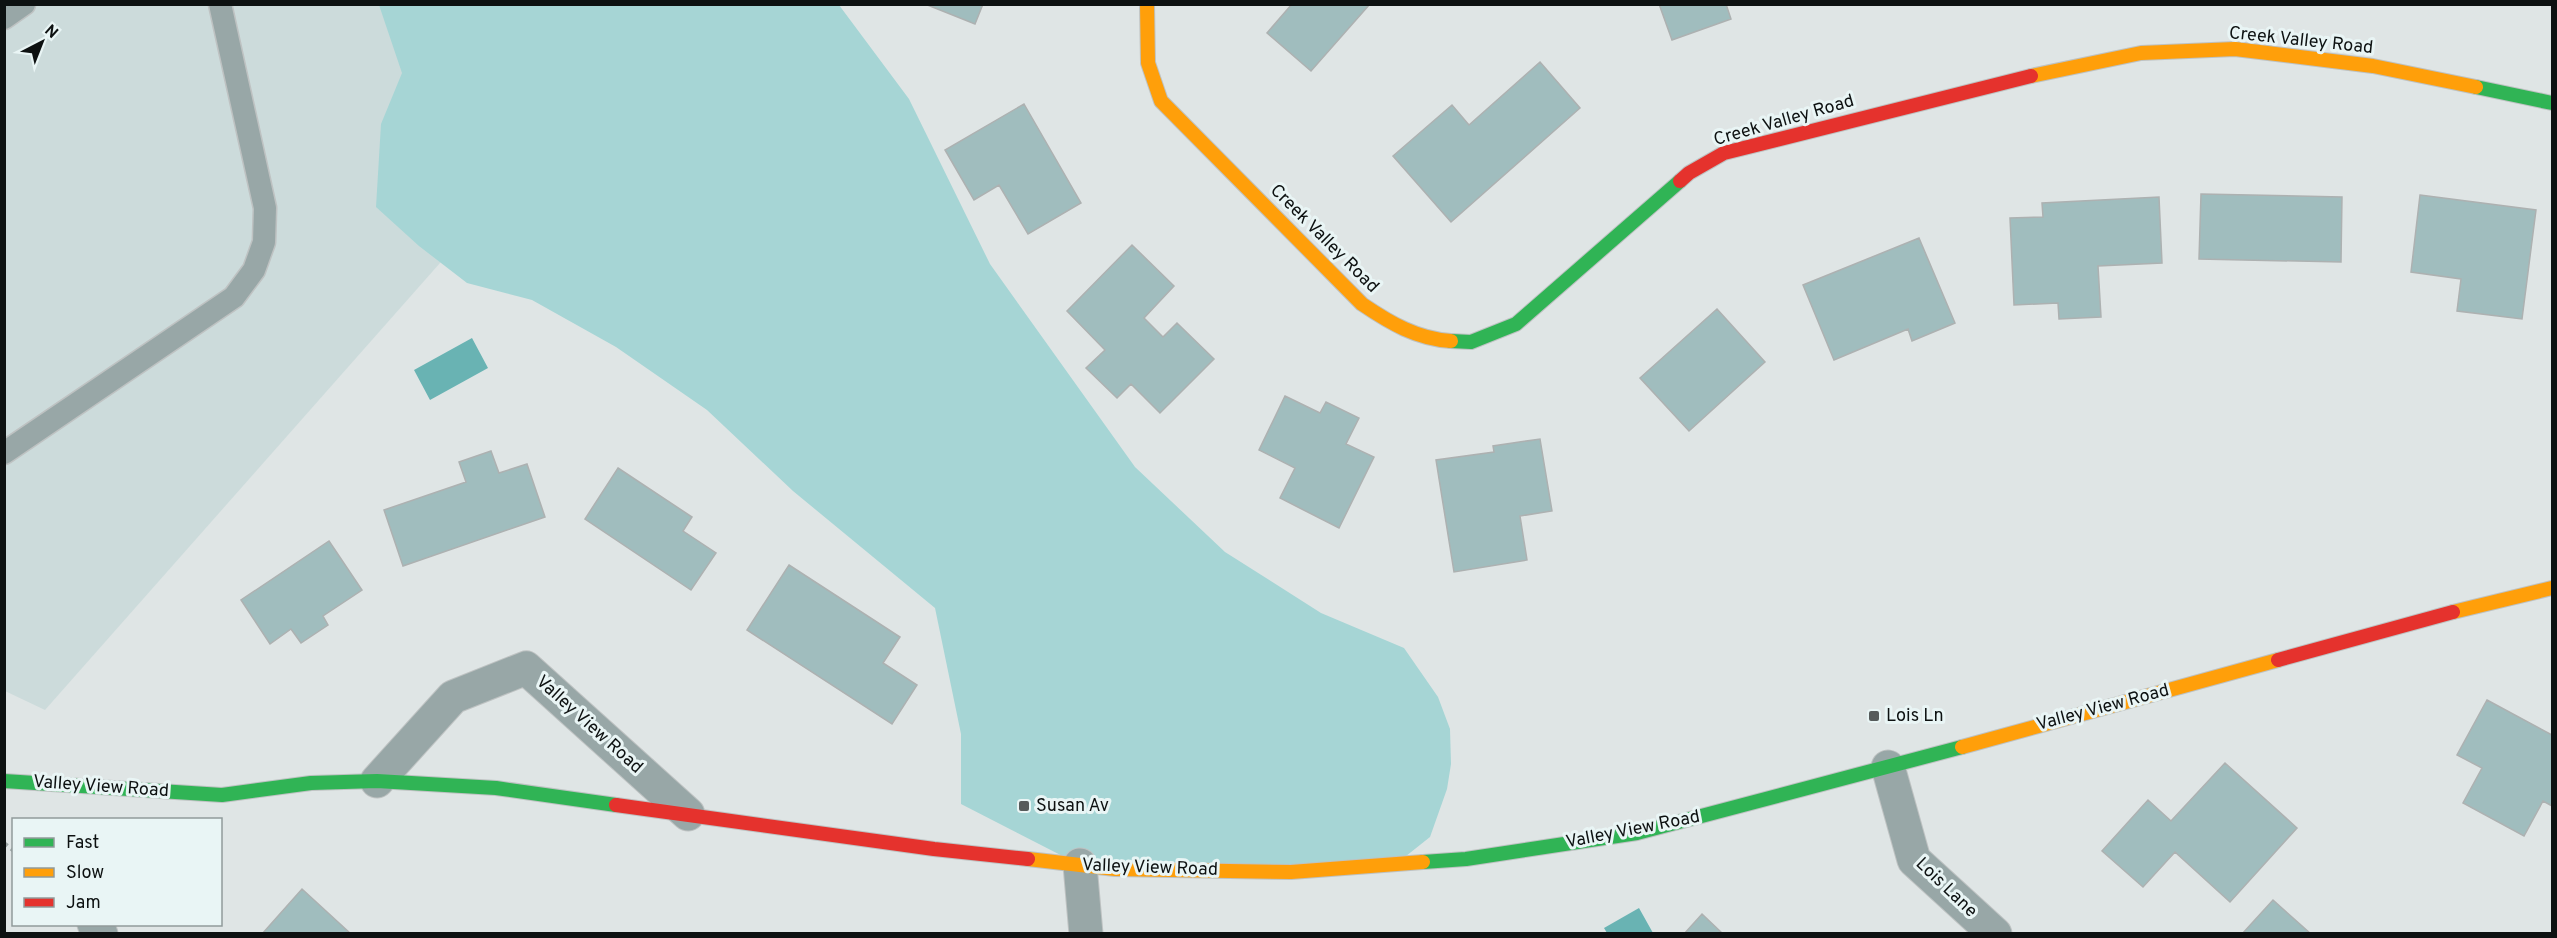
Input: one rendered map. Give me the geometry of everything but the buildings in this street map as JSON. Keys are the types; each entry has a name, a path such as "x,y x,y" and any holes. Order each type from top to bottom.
{"street":[{"name":"Creek Valley Road","path":"1147,4 1148,63 1161,101 1362,304 1392,324 1431,340 1471,342 1516,324 1689,173 1724,153 2053,70 2141,53 2235,49 2373,66 2553,103"},
{"name":"Valley View Road","path":"4,781 222,795 311,783 377,781 496,788 934,849 1115,869 1291,872 1466,859 1637,832 1888,767 2447,614 2553,588"},
{"name":"Valley View Road","path":"377,781 453,697 526,668 688,814"},
{"name":"Lois Lane","path":"1888,767 1914,860 1995,933"},
{"path":"1080,865 1086,933"}],"lane":[{"path":"4,18 24,4"},
{"path":"4,453 234,297 254,270 264,242 265,208 220,4"}],"shaded area":[{"path":"4,5 668,5 45,710 5,691"},
{"path":"379,5 839,5 909,99 990,264 1135,467 1225,552 1321,613 1404,648 1438,697 1450,729 1451,764 1447,789 1430,837 1396,864 1080,865 961,804 961,734 935,608 793,491 707,410 616,347 532,300 467,283 419,246 376,207 381,124 402,73"},
{"path":"472,338 488,368 430,400 414,370"},
{"path":"1639,908 1653,933 1607,933 1604,928"}],"traffic: fast":[{"path":"2476,87 2552,103"},
{"path":"1451,341 1471,342 1516,324 1680,181"},
{"path":"1423,862 1466,859 1637,833 1962,747"},
{"path":"4,781 222,795 311,783 377,781 496,788 616,805"}],"traffic: slow":[{"path":"1147,4 1148,63 1161,101 1362,304 1404,329 1427,337 1451,341"},
{"path":"2031,76 2141,53 2235,49 2373,66 2476,87"},
{"path":"2453,612 2552,588"},
{"path":"1962,747 2278,660"},
{"path":"1028,859 1115,869 1291,872 1423,862"}],"traffic: jam":[{"path":"1680,181 1689,173 1724,153 2031,76"},
{"path":"2278,660 2453,612"},
{"path":"616,805 934,849 1028,859"}],"place":[{"name":"Lois Ln","path":"1874,716"},
{"name":"Susan Av","path":"1024,806"}]}
